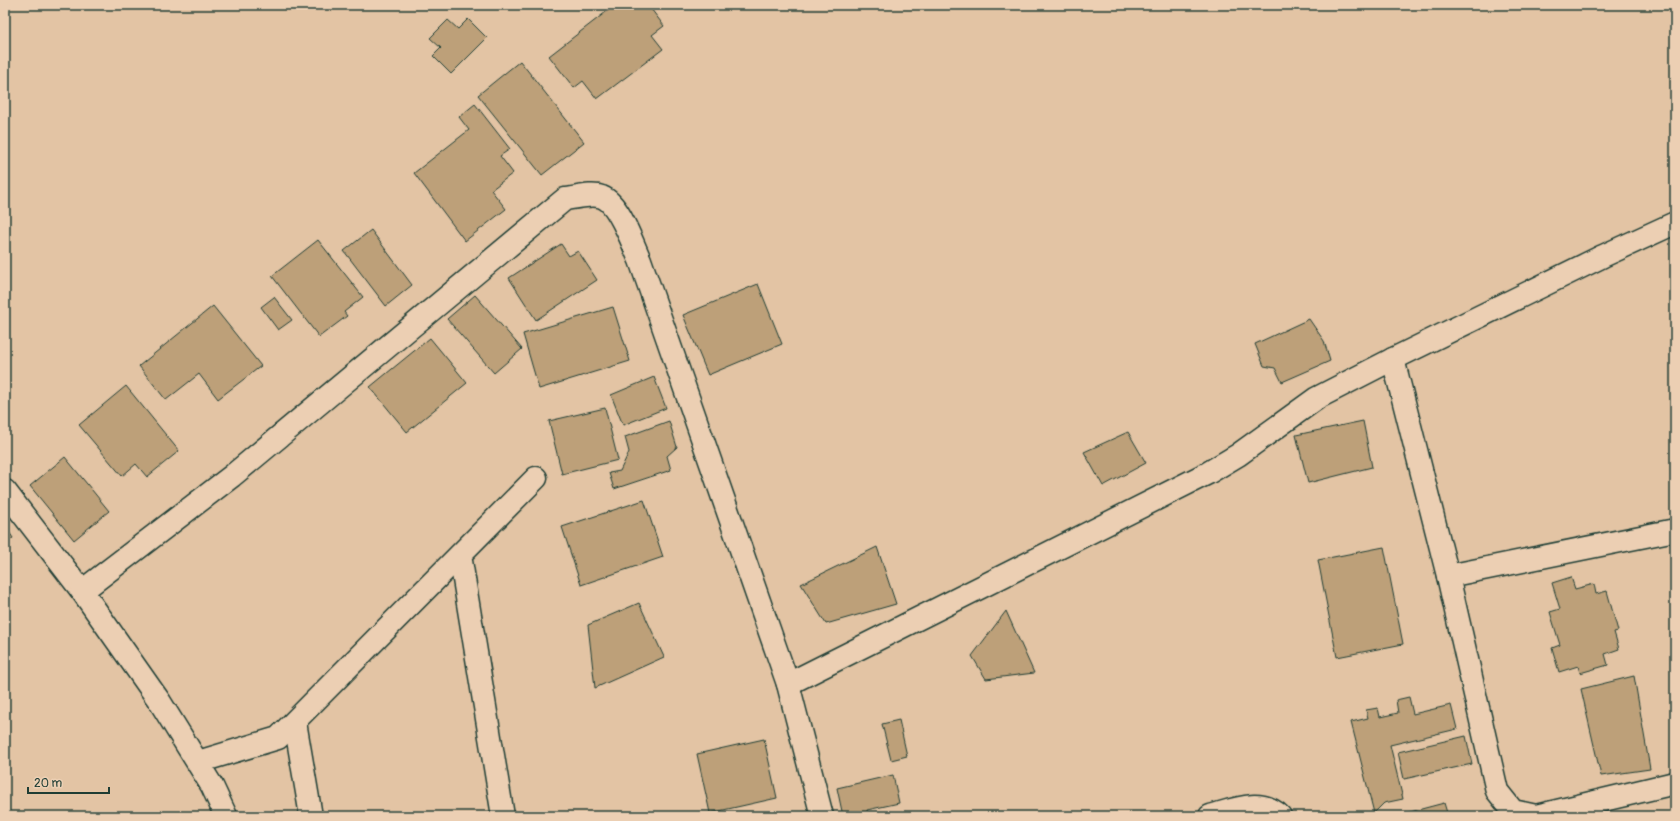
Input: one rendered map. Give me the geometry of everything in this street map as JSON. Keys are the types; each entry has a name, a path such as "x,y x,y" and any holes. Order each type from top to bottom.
{"street":[{"path":"82,591 232,476 565,199 591,196 603,197 617,209 640,260 788,684 822,816"},
{"path":"788,684 1208,473 1238,455 1317,398 1603,256 1675,223"},
{"path":"1393,359 1448,576 1497,791 1513,811 1536,816 1675,783"},
{"path":"198,762 278,738 536,478"},
{"path":"5,491 82,591 160,702 212,786 226,816"},
{"path":"1448,576 1675,530"},
{"path":"460,554 503,816"},
{"path":"294,722 311,816"},
{"path":"1210,816 1252,806 1267,807 1280,816"}],"building":[{"path":"615,5 648,5 664,26 652,35 663,49 597,99 583,81 574,88 549,56"},
{"path":"468,19 487,38 451,74 433,56 441,48 430,38 448,20 458,29"},
{"path":"520,61 584,142 542,175 478,95"},
{"path":"475,104 510,149 500,156 513,173 491,190 506,209 465,241 414,173 469,130 459,117"},
{"path":"371,230 412,285 386,306 344,251"},
{"path":"318,240 363,297 344,312 347,316 319,337 272,276"},
{"path":"561,244 569,256 578,251 597,280 536,320 509,278"},
{"path":"758,284 782,344 708,375 683,315"},
{"path":"475,295 522,349 494,373 447,319"},
{"path":"274,297 292,320 278,330 261,307"},
{"path":"213,306 261,366 218,399 199,374 166,400 139,366"},
{"path":"613,307 630,361 539,389 523,334"},
{"path":"1309,319 1324,341 1330,361 1282,382 1275,368 1264,366 1255,344"},
{"path":"430,338 467,383 407,432 370,387"},
{"path":"654,377 666,408 623,425 611,395"},
{"path":"126,386 179,451 147,477 136,464 122,476 79,425"},
{"path":"605,408 618,460 562,474 549,421"},
{"path":"669,421 677,447 667,456 671,470 614,489 609,473 620,471 629,452 625,437"},
{"path":"1363,421 1372,467 1308,483 1296,435"},
{"path":"1128,432 1146,463 1103,486 1084,452"},
{"path":"65,457 109,511 74,540 30,486"},
{"path":"644,500 663,557 581,585 562,527"},
{"path":"5,526 13,538 5,544"},
{"path":"877,547 896,604 826,624 801,584"},
{"path":"1384,547 1403,644 1337,657 1318,560"},
{"path":"1571,577 1575,589 1594,584 1596,594 1607,591 1618,631 1614,632 1619,649 1605,654 1608,665 1580,673 1578,666 1559,672 1552,648 1560,645 1550,612 1560,609 1552,583"},
{"path":"639,603 664,657 595,688 588,625"},
{"path":"1006,611 1034,673 986,679 972,656"},
{"path":"1634,676 1650,769 1601,776 1581,689"},
{"path":"1409,697 1413,714 1451,705 1457,729 1390,745 1403,799 1384,803 1374,813 1351,722 1368,718 1366,710 1378,708 1380,717 1398,713 1396,700"},
{"path":"899,720 907,756 891,760 882,724"},
{"path":"1466,736 1472,764 1404,779 1398,752"},
{"path":"764,739 777,798 710,813 697,754"},
{"path":"893,775 899,803 867,810 868,816 843,816 837,788"},
{"path":"1444,803 1448,816 1395,816"},
{"path":"1673,813 1674,816 1659,816"}]}
